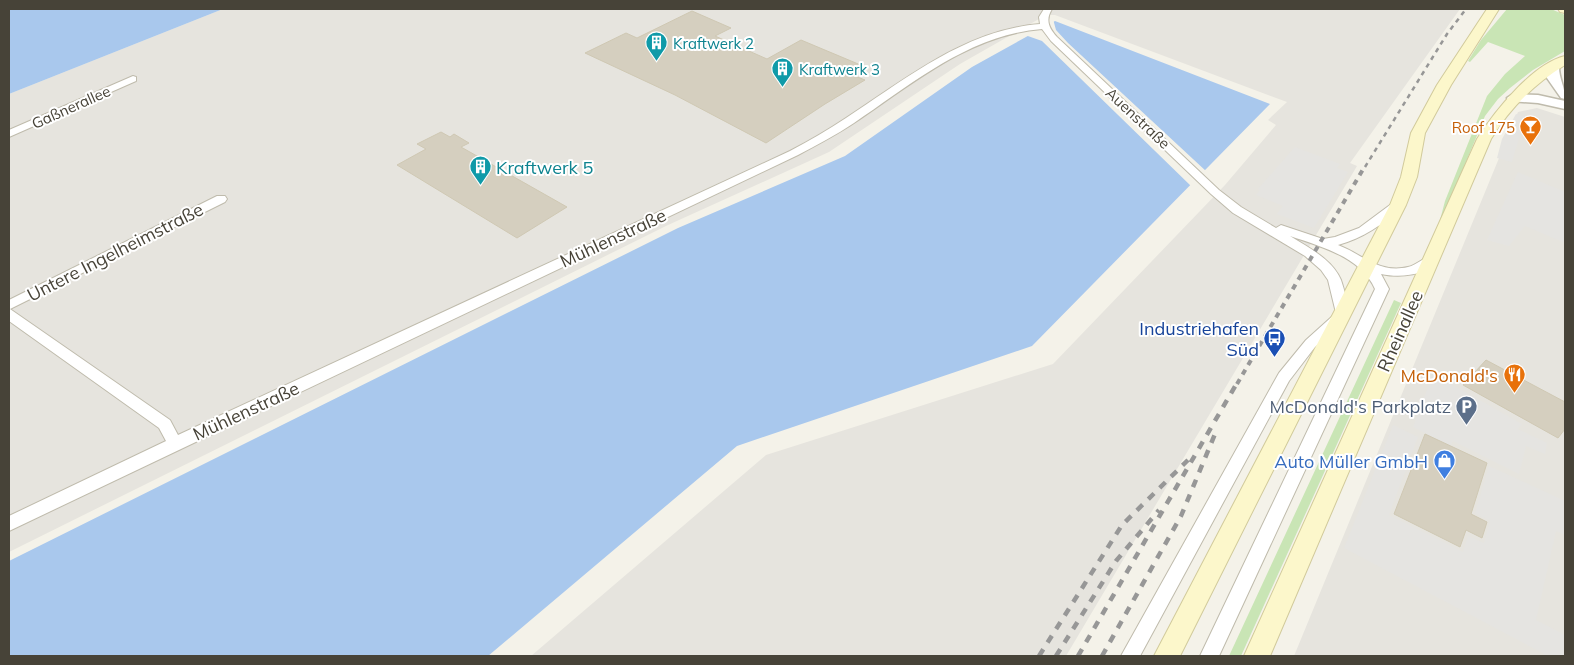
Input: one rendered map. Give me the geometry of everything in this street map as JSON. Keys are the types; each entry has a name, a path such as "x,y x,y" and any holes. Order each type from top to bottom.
{"main road":[{"path":"1166,656 1398,205 1406,186 1418,133 1444,85 1493,9"},
{"name":"Rheinallee","path":"1257,656 1433,259 1484,139 1502,110 1521,90 1565,60"}],"street":[{"path":"1044,26 1044,16 1048,9"},
{"name":"Mühlenstraße","path":"9,524 174,444 788,156 840,127 943,59 1014,28 1044,26"},
{"name":"Auenstraße","path":"1044,26 1054,39 1226,201 1312,256 1329,271 1334,280 1343,315"},
{"path":"1553,67 1553,78 1565,95"},
{"name":"Gaßnerallee","path":"9,134 133,79"},
{"path":"1513,98 1538,99 1565,105"},
{"name":"Untere Ingelheimstraße","path":"9,305 221,199"},
{"path":"1320,244 1356,236 1398,205"},
{"name":"Auenstraße","path":"1250,218 1352,256 1367,267 1378,279 1382,289"},
{"name":"Auenstraße","path":"1287,240 1340,260 1396,272 1411,272 1433,259"},
{"name":"Rheinallee","path":"1209,656 1382,289"},
{"name":"Mühlenstraße","path":"9,314 165,424 174,444"},
{"path":"1130,656 1284,377 1301,352 1320,333 1343,315"}],"shaded area":[{"path":"223,9 1460,9 1350,163 1357,166 1066,656 531,656 766,455 1053,364 1225,185 1276,125 1268,120 1287,102 1055,15 1046,15 960,64 829,152 668,225 9,552 9,94"},
{"path":"1537,108 1565,117 1565,656 1294,656 1518,112"},
{"path":"1516,114 1525,117 1512,162 1497,158 1502,139"},
{"path":"1295,147 1340,164 1337,168 1348,172 1314,228 1277,214 1283,206 1256,195 1260,190 1258,189"},
{"path":"1518,172 1565,192 1565,243 1525,226 1509,246 1487,240"},
{"name":"McDonald's Parkplatz","path":"1433,374 1522,424 1518,429 1547,443 1545,454 1526,446 1519,474 1453,441 1450,446 1413,427"},
{"path":"1393,425 1418,437 1389,515 1463,552 1468,536 1484,543 1490,521 1475,513 1489,466 1565,501 1565,535 1556,531 1536,620 1565,635 1565,656 1548,656 1344,548"}],"green space":[{"path":"1507,9 1551,9 1565,15 1565,51 1533,70 1510,88 1498,99 1485,116 1440,225 1445,201 1487,96 1505,74 1525,56 1488,42 1470,62 1468,61 1481,40"},
{"path":"1394,300 1401,303 1241,656 1229,656"}],"water":[{"path":"9,9 223,9 9,94"},
{"path":"1055,21 1270,104 1032,346 737,446 488,656 9,656 9,561 678,228 845,156 972,67"}],"pier":[{"path":"1053,19 1056,30 1068,43 1207,172 1192,187 1042,41 1025,35"}],"building":[{"path":"692,11 731,28 715,36 767,59 801,40 863,66 850,74 865,80 766,143 675,95 585,53 626,33 637,38"},
{"name":"Kraftwerk 5","path":"441,132 450,137 454,134 469,143 461,147 567,207 517,238 397,165 426,149 417,144"},
{"name":"McDonald's","path":"1486,360 1565,402 1565,429 1558,438 1463,385"},
{"name":"Auto Müller GmbH","path":"1425,434 1487,463 1471,514 1487,522 1482,538 1466,530 1460,547 1394,514"}],"railway":[{"path":"1365,167 1447,34 1466,9"},
{"path":"1237,384 1365,166"},
{"path":"1078,656 1237,383"},
{"path":"1102,656 1181,516 1215,434"},
{"path":"1039,656 1122,525 1188,460"},
{"path":"1056,656 1116,561 1159,510"}],"place":[{"name":"Kraftwerk 2","path":"657,62"},
{"name":"Kraftwerk 3","path":"783,88"},
{"name":"Roof 175","path":"1531,146"},
{"name":"Kraftwerk 5","path":"480,186"},
{"name":"Industriehafen Süd","path":"1275,357"},
{"name":"McDonald's","path":"1514,394"},
{"name":"McDonald's Parkplatz","path":"1467,425"},
{"name":"Auto Müller GmbH","path":"1444,480"}]}
